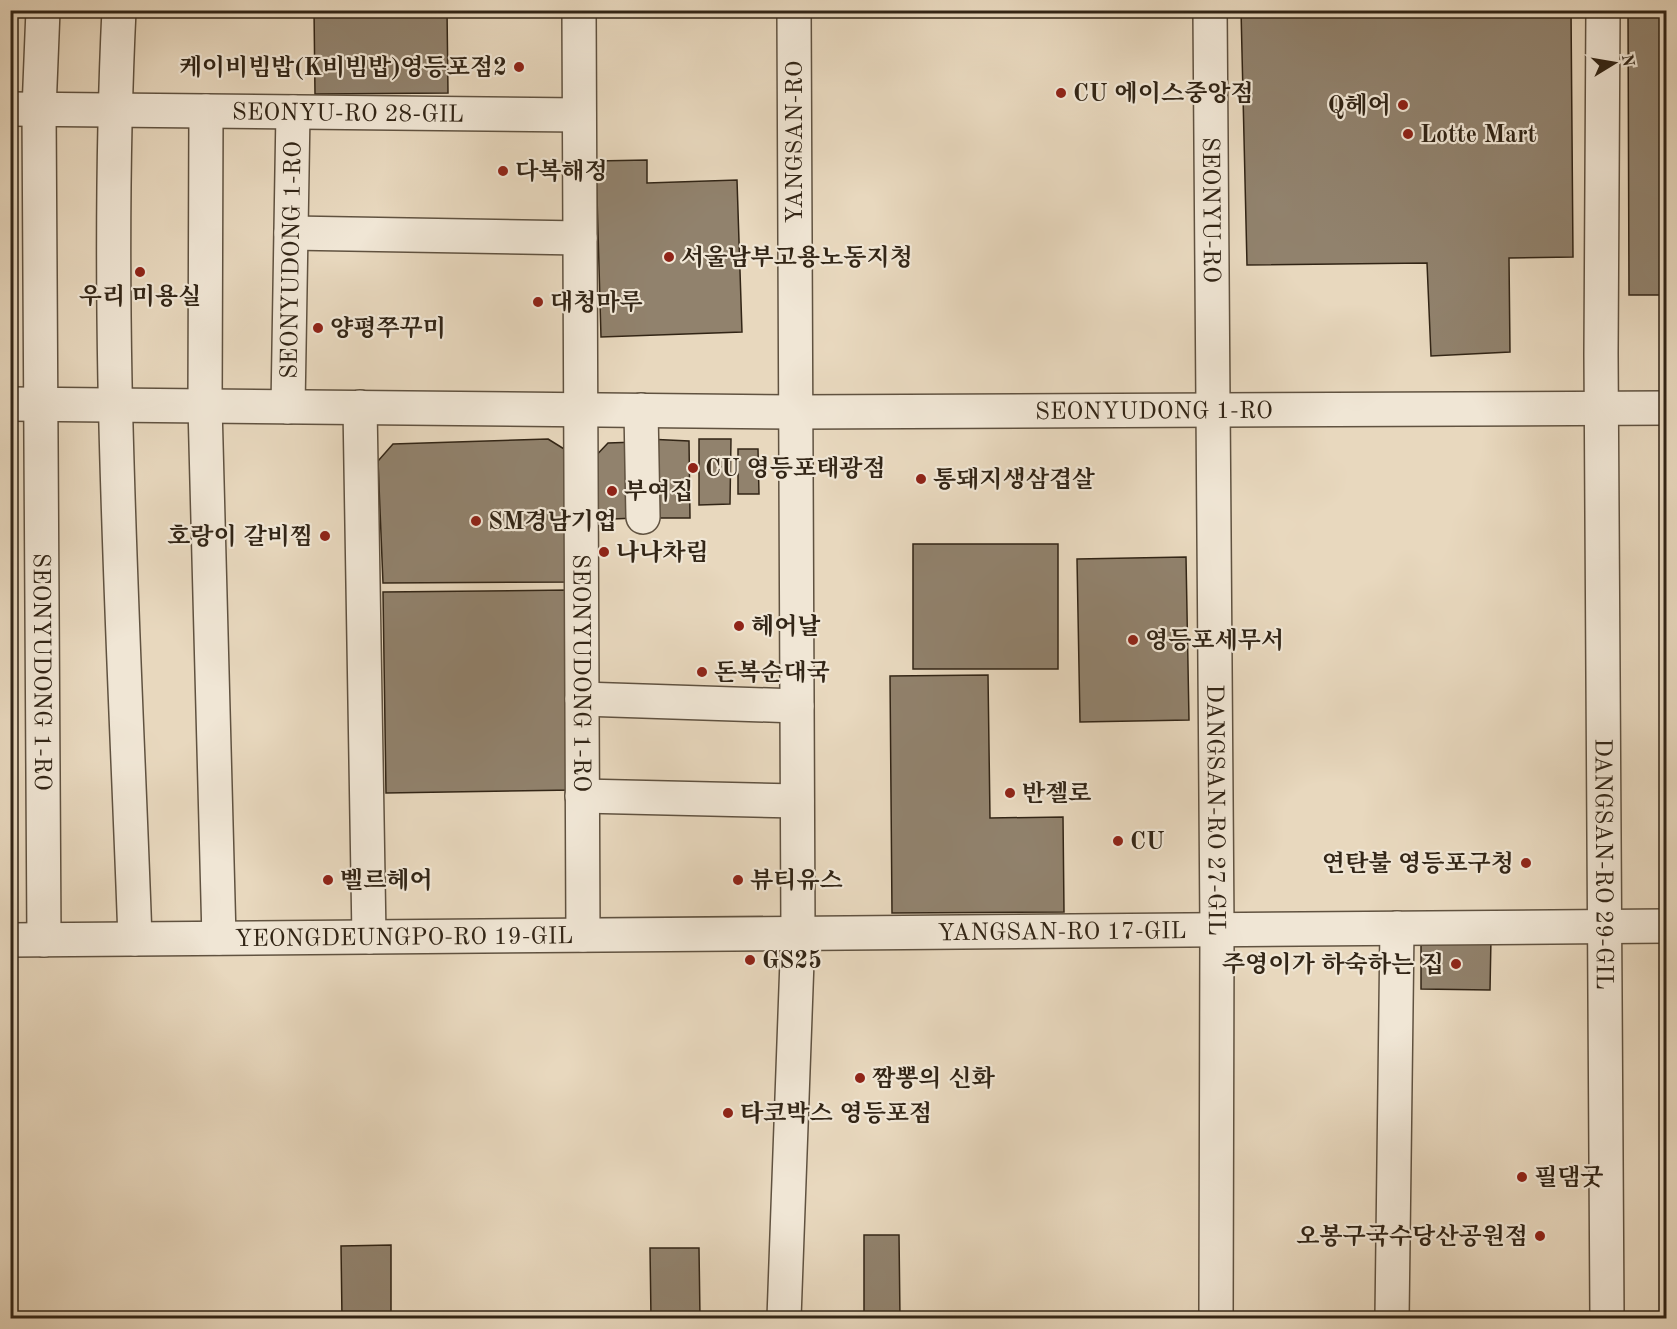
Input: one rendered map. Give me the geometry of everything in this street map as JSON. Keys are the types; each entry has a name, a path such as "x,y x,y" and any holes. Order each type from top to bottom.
{"street":[{"path":"25,110 43,10"},
{"path":"119,10 114,110 116,405 135,939"},
{"path":"579,10 581,410"},
{"name":"YANGSAN-RO","path":"784,1318 798,933 794,10"},
{"name":"SEONYU-RO","path":"1210,10 1214,410"},
{"path":"1602,408 1603,10"},
{"name":"SEONYU-RO 28-GIL","path":"25,110 579,115"},
{"name":"SEONYUDONG 1-RO","path":"25,110 40,359 26,404 44,939"},
{"path":"206,111 205,406 219,938"},
{"name":"SEONYUDONG 1-RO","path":"288,406 293,112"},
{"path":"291,233 580,238"},
{"name":"SEONYUDONG 1-RO","path":"26,404 796,412 1666,408"},
{"path":"360,407 369,937"},
{"name":"DANGSAN-RO 29-GIL","path":"1602,408 1607,1318"},
{"name":"SEONYUDONG 1-RO","path":"581,410 583,935"},
{"path":"641,410 643,517"},
{"name":"DANGSAN-RO 27-GIL","path":"1214,410 1217,929 1216,1318"},
{"path":"582,699 796,706"},
{"path":"582,796 797,801"},
{"name":"YANGSAN-RO 17-GIL","path":"798,933 1666,926"},
{"path":"1392,1318 1397,928"},
{"name":"YEONGDEUNGPO-RO 19-GIL","path":"10,940 798,933"}],"building":[{"path":"314,10 447,10 448,93 315,94"},
{"name":"Lotte Mart","path":"1241,10 1571,10 1573,257 1509,258 1510,352 1431,356 1427,263 1247,265"},
{"path":"1628,10 1666,10 1666,295 1629,295"},
{"name":"서울남부고용노동지청","path":"647,160 647,183 737,180 742,332 601,337 596,161"},
{"name":"SM경남기업","path":"548,439 569,452 571,582 383,583 378,461 393,444"},
{"path":"647,439 689,441 690,518 648,518"},
{"path":"699,439 731,439 730,504 699,505"},
{"name":"부여집","path":"636,442 636,518 589,520 589,463 608,443"},
{"path":"738,449 758,449 759,494 738,494"},
{"path":"913,544 1058,544 1058,669 913,669"},
{"name":"영등포세무서","path":"1186,557 1189,720 1080,722 1077,559"},
{"path":"570,590 574,790 386,793 383,592"},
{"path":"988,675 990,818 1063,817 1064,912 892,913 890,676"},
{"name":"주영이가 하숙하는 집","path":"1421,938 1491,938 1490,990 1421,989"},
{"path":"864,1235 899,1235 900,1318 864,1318"},
{"path":"391,1245 391,1318 342,1318 341,1246"},
{"path":"650,1248 699,1248 700,1318 651,1318"}],"place":[{"name":"케이비빔밥(K비빔밥)영등포점2","path":"519,67"},
{"name":"CU 에이스중앙점","path":"1061,93"},
{"name":"Q헤어","path":"1403,105"},
{"name":"Lotte Mart","path":"1408,134"},
{"name":"다복해정","path":"503,171"},
{"name":"서울남부고용노동지청","path":"669,257"},
{"name":"우리 미용실","path":"140,272"},
{"name":"대청마루","path":"538,302"},
{"name":"양평쭈꾸미","path":"318,328"},
{"name":"CU 영등포태광점","path":"693,468"},
{"name":"통돼지생삼겹살","path":"921,479"},
{"name":"부여집","path":"612,491"},
{"name":"SM경남기업","path":"476,521"},
{"name":"호랑이 갈비찜","path":"325,536"},
{"name":"나나차림","path":"604,552"},
{"name":"헤어날","path":"739,626"},
{"name":"영등포세무서","path":"1133,640"},
{"name":"돈복순대국","path":"702,672"},
{"name":"반젤로","path":"1010,793"},
{"name":"CU","path":"1118,841"},
{"name":"연탄불 영등포구청","path":"1526,863"},
{"name":"벨르헤어","path":"328,880"},
{"name":"뷰티유스","path":"738,880"},
{"name":"GS25","path":"750,960"},
{"name":"주영이가 하숙하는 집","path":"1456,964"},
{"name":"짬뽕의 신화","path":"860,1078"},
{"name":"타코박스 영등포점","path":"728,1113"},
{"name":"필댐굿","path":"1522,1177"},
{"name":"오봉구국수당산공원점","path":"1540,1236"}]}
